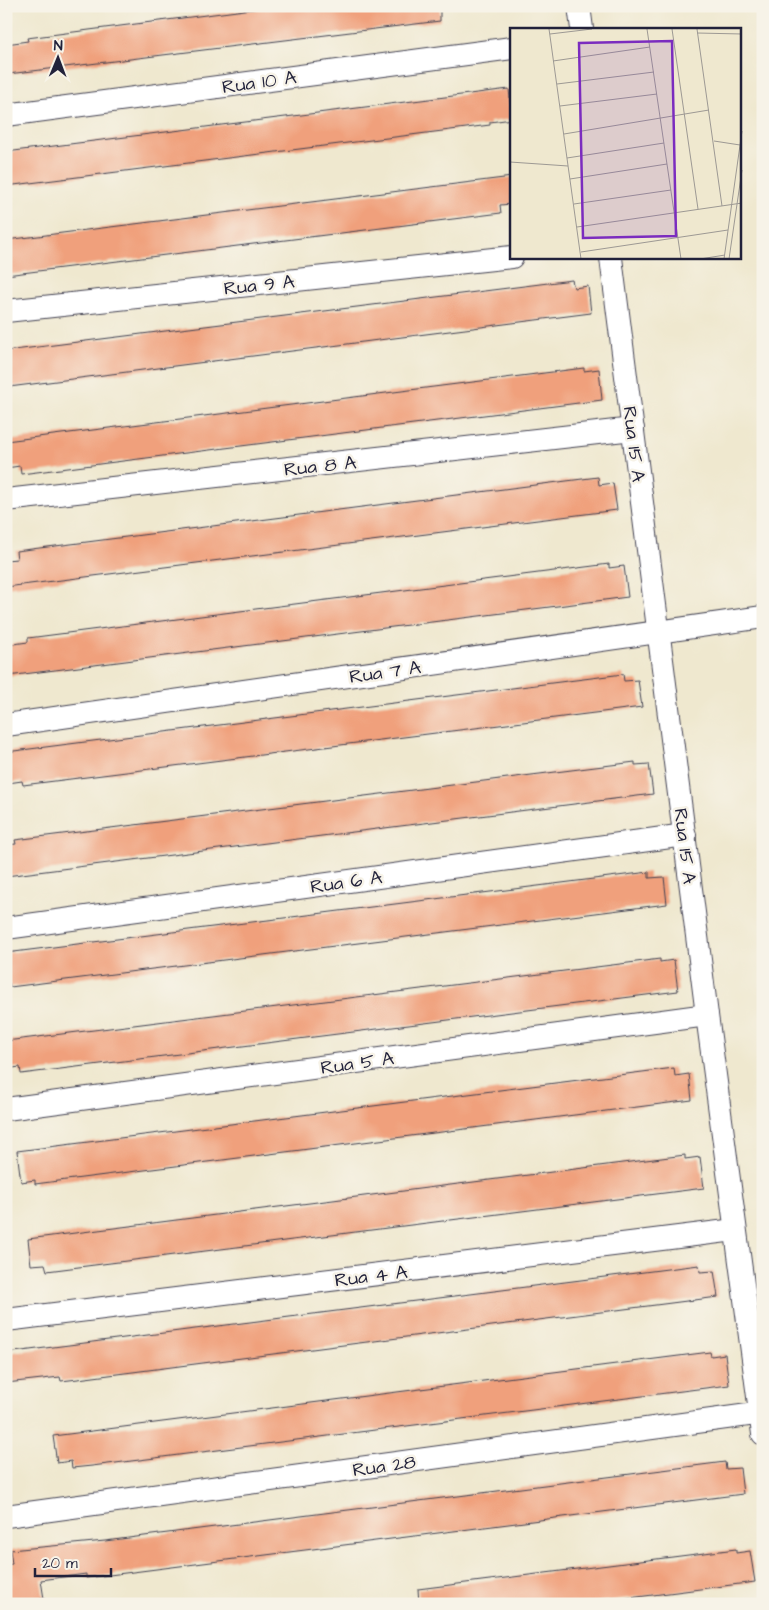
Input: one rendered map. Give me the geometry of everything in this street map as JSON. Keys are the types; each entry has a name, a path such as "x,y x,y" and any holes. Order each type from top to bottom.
{"street":[{"path":"579,6 582,28"},
{"name":"Rua 10 A","path":"6,115 510,48"},
{"name":"Rua 9 A","path":"6,311 510,257"},
{"name":"Rua 15 A","path":"611,259 735,1230 762,1420"},
{"name":"Rua 8 A","path":"6,500 633,429"},
{"name":"Rua 7 A","path":"6,725 763,617"},
{"name":"Rua 6 A","path":"6,928 685,834"},
{"name":"Rua 5 A","path":"6,1109 708,1015"},
{"name":"Rua 4 A","path":"6,1320 735,1230"},
{"name":"Rua 28","path":"6,1516 762,1420"}],"building":[{"path":"276,6 440,6 440,21 8,74 6,44 28,41 27,38"},
{"path":"509,89 510,119 490,122 490,125 6,186 6,152"},
{"path":"510,177 510,204 500,205 501,213 6,275 6,240"},
{"path":"572,280 574,288 588,286 591,313 9,387 9,383 6,383 6,351"},
{"path":"584,368 584,371 599,369 602,400 21,474 20,466 6,468 6,441"},
{"path":"598,477 599,485 613,483 617,510 6,587 6,560 17,559 16,551"},
{"path":"609,564 609,568 624,566 628,597 8,676 6,645 28,642 28,638"},
{"path":"623,674 624,681 638,680 642,707 23,785 22,781 8,783 6,752"},
{"path":"635,762 635,765 649,764 653,794 6,876 6,845 16,844 15,840"},
{"path":"649,872 649,878 664,877 667,904 10,987 9,983 6,984 6,953"},
{"path":"660,959 660,962 674,960 678,991 21,1074 20,1067 6,1069 6,1041"},
{"path":"674,1068 675,1076 689,1074 692,1100 35,1184 35,1180 21,1182 17,1151"},
{"path":"685,1155 685,1159 700,1157 704,1188 47,1271 45,1264 31,1265 28,1239"},
{"path":"699,1265 700,1272 714,1271 718,1297 78,1379 61,1381 60,1377 6,1383 6,1353"},
{"path":"710,1352 711,1356 725,1354 729,1385 92,1466 72,1468 71,1461 57,1463 53,1436"},
{"path":"725,1462 726,1469 740,1468 743,1494 86,1578 86,1574 41,1580 44,1599 40,1599 40,1604 9,1604 6,1565 12,1564 10,1550 105,1541"},
{"path":"736,1549 736,1553 750,1551 755,1582 582,1604 419,1604 418,1589"}]}
